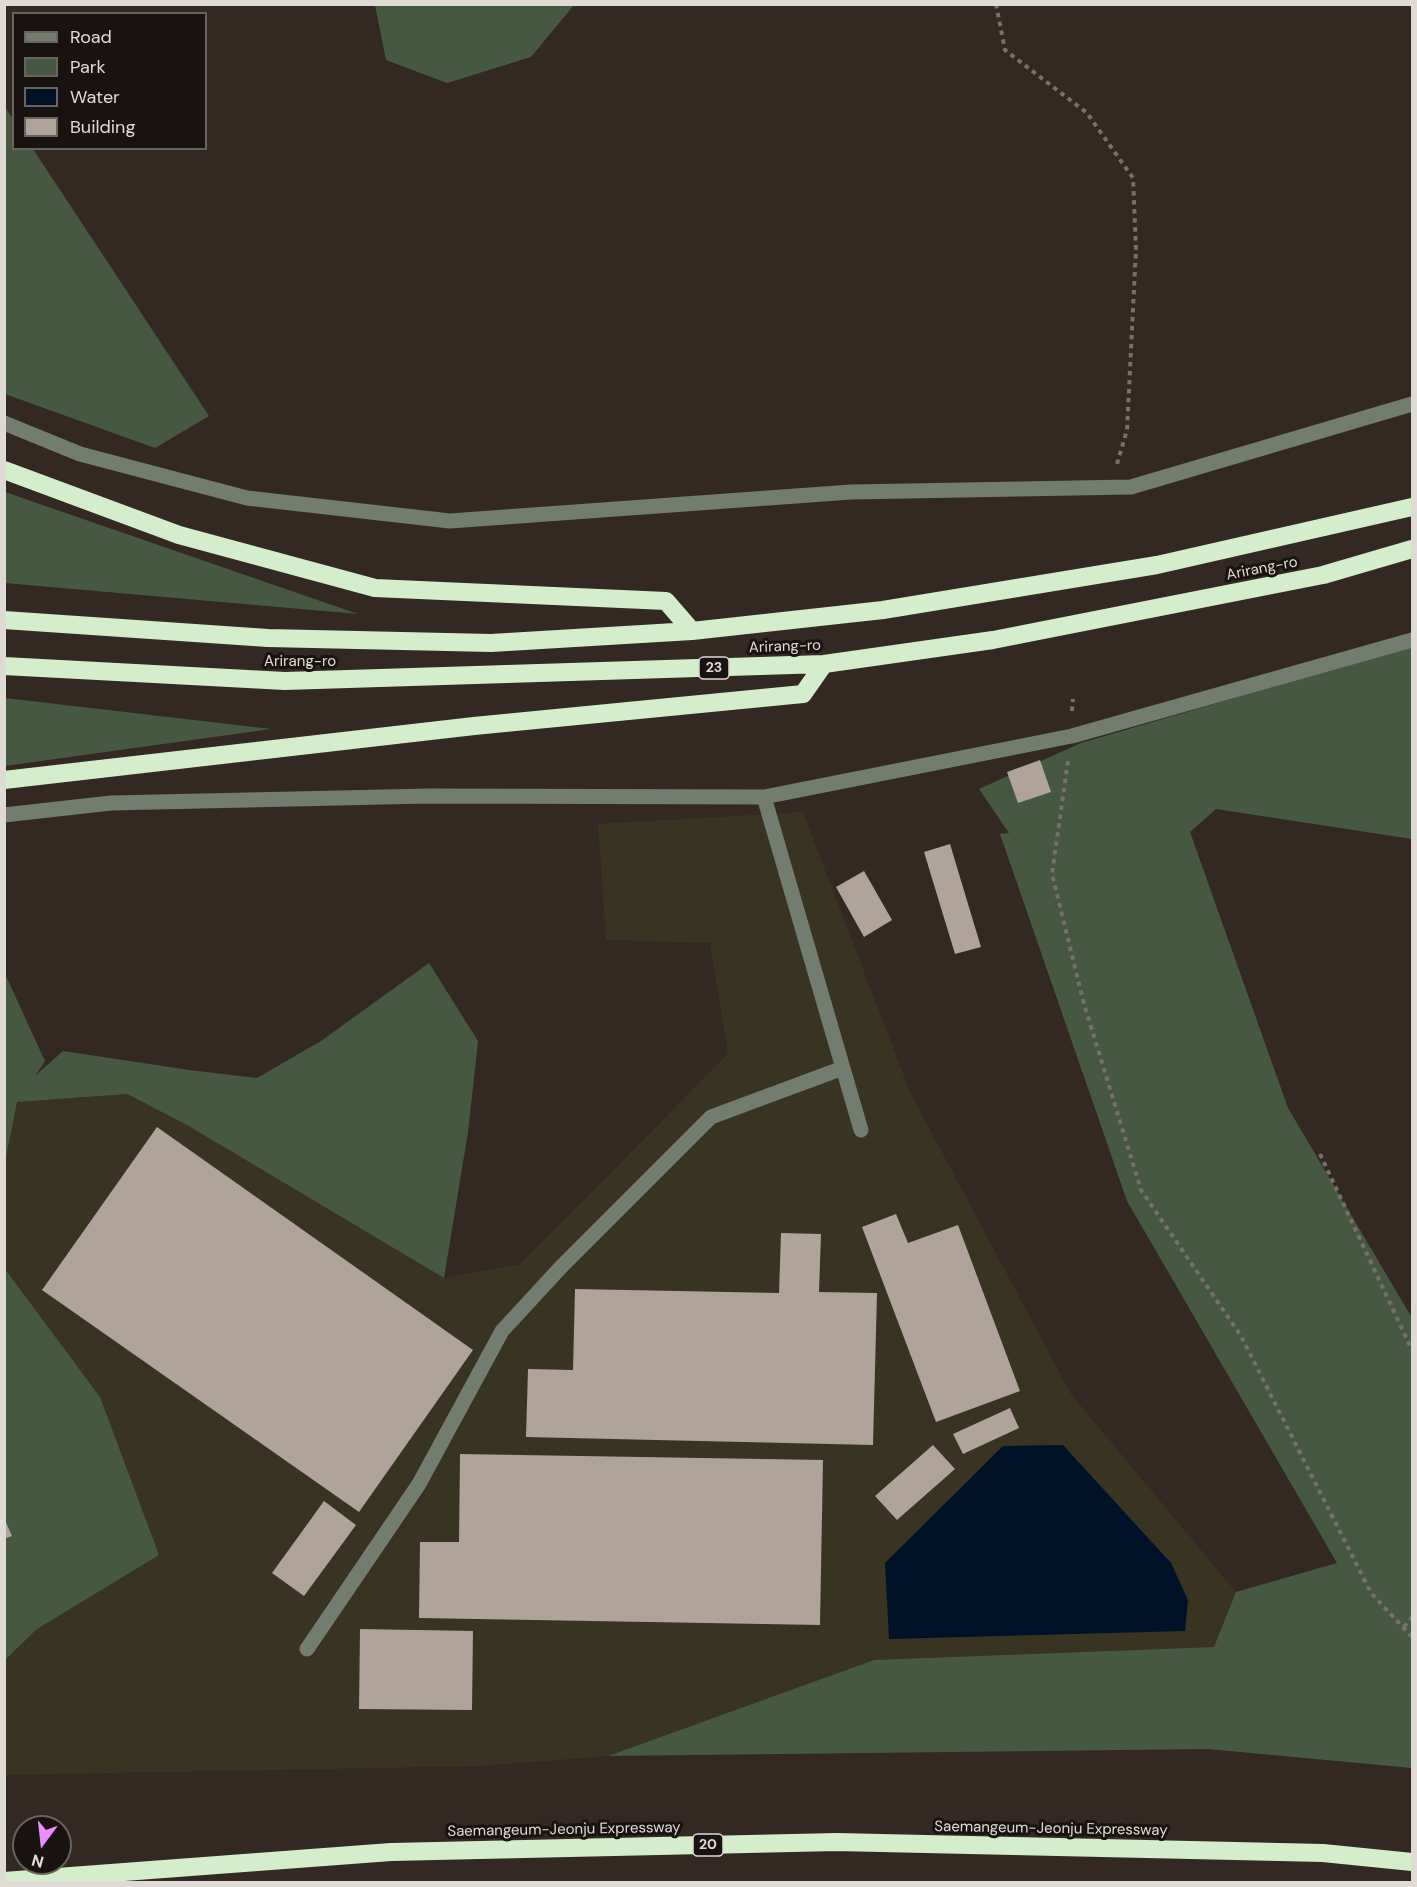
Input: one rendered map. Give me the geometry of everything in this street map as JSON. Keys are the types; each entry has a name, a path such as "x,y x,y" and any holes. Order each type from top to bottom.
{"highway":[{"path":"4,470 179,535 375,588 666,601 692,632"},
{"name":"Arirang-ro","path":"4,620 268,638 490,643 692,632 883,610 1156,565 1413,507"},
{"name":"Arirang-ro","path":"4,666 285,681 824,664 993,640 1323,575 1413,549"},
{"path":"4,780 474,726 803,694 824,664"},
{"name":"Saemangeum-Jeonju Expressway","path":"4,1881 391,1852 837,1842 1323,1853 1413,1862"}],"street":[{"path":"4,423 80,454 247,498 450,520 851,492 1131,488 1413,404"},
{"path":"4,815 123,802 429,796 764,797 1072,736 1413,640"},
{"path":"764,797 861,1130"},
{"path":"307,1649 418,1484 502,1331 561,1268 711,1117 843,1068"}],"path":[{"path":"996,4 1005,50 1087,112 1133,178 1136,249 1127,430 1110,488"},
{"path":"1073,699 1072,736 1052,874 1084,1004 1141,1190 1241,1336 1371,1593 1413,1637"},
{"path":"1320,1154 1413,1350"},
{"path":"1404,1628 1413,1617"}],"shaded area":[{"path":"803,812 910,1092 1071,1394 1236,1592 1214,1647 874,1660 608,1756 484,1766 5,1775 5,1660 37,1629 100,1397 5,1269 5,1162 16,1102 127,1094 187,1125 444,1278 520,1264 728,1054 710,943 606,940 598,824"}],"green space":[{"path":"375,4 574,5 531,57 447,83 386,60"},
{"path":"4,106 12,118 12,150 34,150 209,416 155,448 5,394"},
{"path":"5,492 358,614 5,583"},
{"path":"1412,646 1412,839 1216,809 1190,832 1288,1108 1412,1318 1412,1768 1208,1749 608,1756 874,1660 1214,1647 1236,1592 1337,1563 1127,1201 1000,834 1009,833 979,789 1081,743"},
{"path":"5,698 271,729 5,766"},
{"path":"429,963 478,1041 468,1132 444,1278 187,1125 127,1094 17,1102 5,1162 5,974 45,1061 35,1076 63,1051 257,1078 321,1041"},
{"path":"5,1269 100,1397 159,1555 37,1629 5,1660"}],"water":[{"path":"1063,1445 1171,1563 1188,1600 1185,1631 889,1639 885,1563 1003,1446"}],"building":[{"path":"1040,760 1051,792 1018,803 1007,772"},
{"path":"950,844 981,947 955,954 924,852"},
{"path":"864,871 892,920 864,937 836,887"},
{"path":"157,1127 473,1350 359,1512 42,1290"},
{"path":"896,1214 908,1243 958,1225 1020,1391 936,1422 862,1227"},
{"path":"781,1233 821,1234 819,1292 877,1293 873,1445 526,1437 528,1369 573,1370 575,1289 779,1293"},
{"path":"1010,1408 1019,1428 963,1454 953,1434"},
{"path":"933,1445 955,1469 897,1520 875,1496"},
{"path":"460,1454 823,1460 820,1625 419,1618 420,1542 459,1542"},
{"path":"324,1501 356,1525 304,1596 272,1573"},
{"path":"4,1518 12,1536 4,1539"},
{"path":"360,1629 473,1631 472,1710 359,1709"}]}
